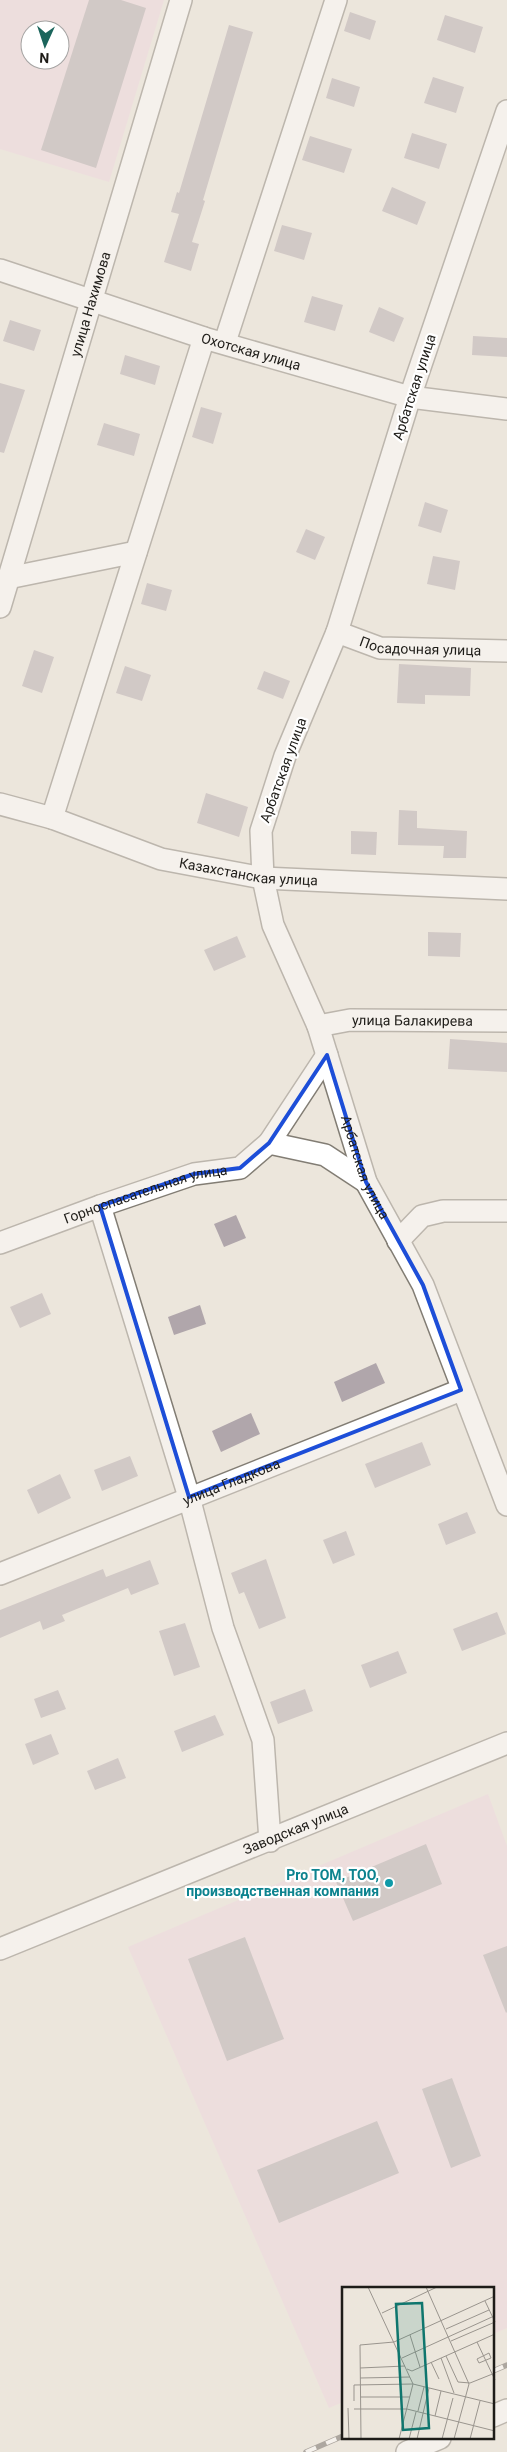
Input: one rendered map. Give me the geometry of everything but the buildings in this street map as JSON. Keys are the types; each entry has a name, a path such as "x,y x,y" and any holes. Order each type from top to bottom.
{"street":[{"name":"улица Нахимова","path":"0,607 181,0"},
{"path":"225,342 336,0"},
{"name":"Арбатская улица","path":"507,110 410,397 337,632 285,756 261,831 263,878 273,925 318,1026 366,1182 423,1285 461,1390 507,1505"},
{"name":"Охотская улица","path":"0,270 91,302 204,338 225,342 410,397 507,409"},
{"path":"52,818 204,338"},
{"path":"8,578 136,552"},
{"name":"Посадочная улица","path":"337,632 380,648 507,651"},
{"name":"Казахстанская улица","path":"0,804 52,818 161,859 263,878 507,889"},
{"name":"улица Балакирева","path":"318,1026 350,1020 507,1022"},
{"name":"Горноспасательная улица","path":"0,1243 194,1174 240,1168 269,1143 327,1055"},
{"path":"269,1143 325,1154 366,1182"},
{"path":"100,1206 189,1497 223,1628 263,1740 270,1841"},
{"path":"398,1241 422,1216 443,1210 507,1211"},
{"name":"улица Гладкова","path":"0,1574 461,1390"},
{"name":"Заводская улица","path":"0,1949 270,1841 507,1743"},
{"path":"494,2416 507,2410"},
{"path":"407,2452 435,2440"}],"highlighted area":[{"path":"327,1055 366,1182 423,1285 461,1390 189,1497 100,1206 194,1174 240,1168 269,1143"}],"shaded area":[{"path":"0,0 164,0 109,182 0,149"},
{"path":"488,1794 507,1846 507,2328 494,2334 494,2287 342,2287 342,2402 329,2408 128,1947"}],"railway":[{"path":"494,2371 507,2365"},
{"path":"306,2452 342,2436"}],"place":[{"name":"Pro TOM, ТОО, производственная компания","path":"389,1883"}]}
